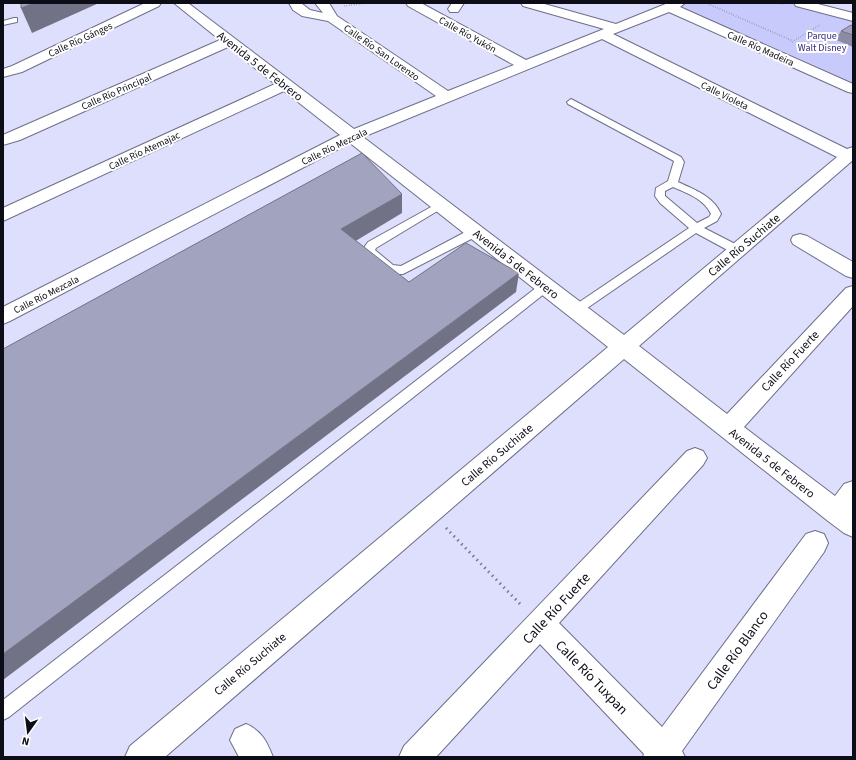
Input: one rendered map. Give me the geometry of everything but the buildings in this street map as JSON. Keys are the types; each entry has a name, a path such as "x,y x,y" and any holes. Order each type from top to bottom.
{"street":[{"name":"Calle Río Gánges","path":"3,73 17,69 156,3"},
{"name":"Avenida 5 de Febrero","path":"180,3 845,519"},
{"path":"295,3 298,8 305,12 332,18"},
{"name":"Calle Río San Lorenzo","path":"321,3 327,8 332,18 447,97"},
{"name":"Calle Violeta","path":"527,3 609,31 850,154"},
{"path":"800,3 847,15"},
{"name":"Calle Río Yukón","path":"421,5 525,66"},
{"name":"Calle Río Mezcala","path":"3,316 351,136 674,5"},
{"name":"Calle Río Madeira","path":"674,5 772,53 853,89"},
{"name":"Calle Río Principal","path":"3,127 224,37"},
{"name":"Calle Río Principal","path":"3,140 14,137 224,37"},
{"name":"Calle Río Atemajac","path":"3,215 285,85"},
{"name":"Calle Río Suchiate","path":"141,757 850,154"},
{"path":"800,240 853,271"},
{"name":"Calle Río Fuerte","path":"728,429 853,293"},
{"name":"Calle Río Fuerte","path":"415,757 541,625 695,458"},
{"path":"845,519 853,492"},
{"name":"Calle Río Blanco","path":"664,755 815,543"},
{"name":"Calle Río Tuxpan","path":"541,625 664,755"}],"lane":[{"path":"3,23 14,20"},
{"path":"571,102 678,159 679,162 673,183 660,190 660,196 696,228 737,250"},
{"path":"576,310 696,228 712,219 716,214 715,208 709,202 673,183"},
{"path":"440,205 372,245 369,249 370,252 392,270 403,270 474,232"},
{"path":"3,711 545,287"}],"path":[{"path":"706,3 793,41"},
{"path":"772,53 793,41 847,15"},
{"path":"821,46 840,34"},
{"path":"430,512 541,625"}],"green space":[{"name":"Parque Walt Disney","path":"679,3 800,3 853,17 853,89 681,12"}]}
